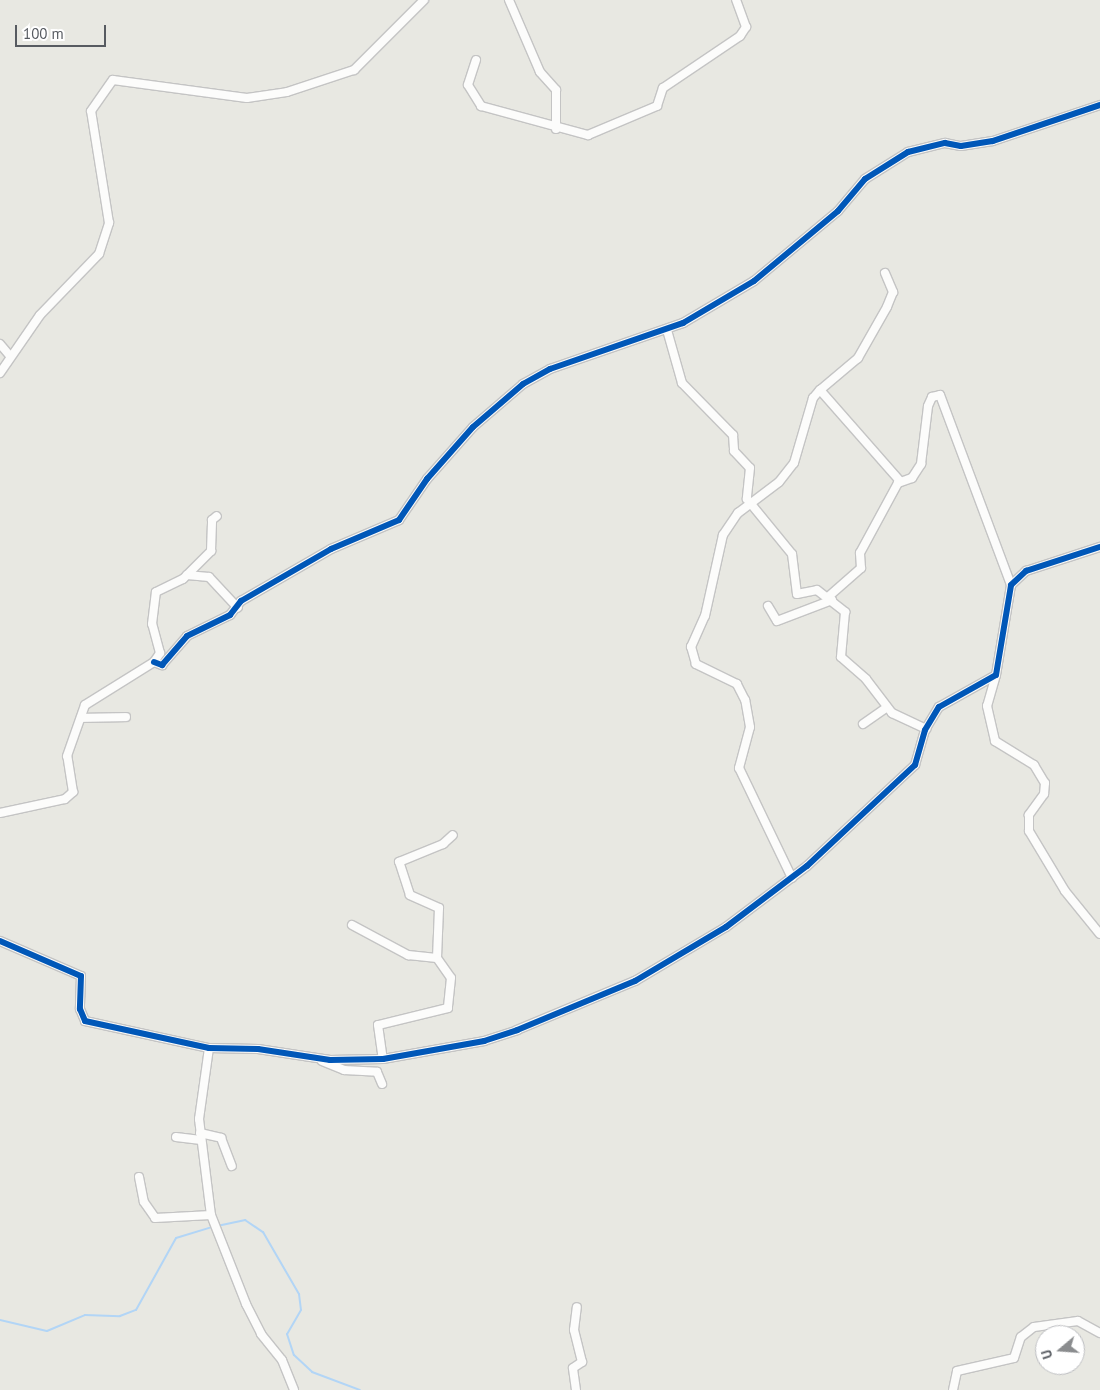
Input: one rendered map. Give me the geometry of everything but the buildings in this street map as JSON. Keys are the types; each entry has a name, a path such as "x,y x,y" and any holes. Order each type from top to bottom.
{"street":[{"path":"0,373 40,315 99,254 109,223 91,111 113,80 247,98 287,92 354,70 424,0"},
{"path":"509,0 540,72 556,90 556,129"},
{"path":"476,60 468,86 477,104 556,129 588,135 657,106 663,88 744,31 736,0"},
{"path":"154,662 162,665 187,636 238,608 241,601 331,549 399,520 426,479 473,427 523,384 550,368 667,330 767,273 838,211 865,179 908,152 945,143 961,146 993,141 1100,105"},
{"path":"792,878 739,768 750,727 745,700 737,684 696,664 691,647 705,616 723,535 751,503 779,482 794,463 813,398 858,358 887,307 893,292 885,273"},
{"path":"667,330 682,383 733,435 734,451 750,468 746,496 792,554 797,594 817,590 830,599 846,615 840,657 866,679 886,708 926,729"},
{"path":"0,344 10,356"},
{"path":"820,390 900,481"},
{"path":"768,606 776,621 830,599 863,566 860,553 900,481 912,478 921,464 928,406 932,397 940,395 1011,585 996,675 987,706 995,741 1034,766 1045,783 1044,794 1029,815 1029,831 1065,891 1100,934"},
{"path":"0,813 65,799 73,792 67,756 85,705 99,692 154,662 160,653 152,624 155,594 187,575 211,551 212,520 217,516"},
{"path":"1011,585 1026,572 1100,547"},
{"path":"187,575 209,576 238,608"},
{"path":"0,941 81,976 80,1009 85,1020 209,1048 258,1049 318,1058 383,1059 484,1041 616,990 726,927 792,878 869,812 916,765 926,729 947,700 996,675"},
{"path":"863,724 886,708"},
{"path":"81,718 126,717"},
{"path":"383,1059 378,1024 450,1006 450,978 437,958 439,908 410,895 399,862 443,844 453,835"},
{"path":"352,925 408,955 437,958"},
{"path":"209,1048 201,1136 211,1216 246,1304 261,1334 282,1360 294,1390"},
{"path":"318,1058 344,1070 377,1072 382,1084"},
{"path":"176,1137 201,1136 221,1138 232,1166"},
{"path":"139,1177 144,1202 155,1218 211,1216"},
{"path":"576,1390 573,1368 582,1362 574,1330 577,1307"},
{"path":"953,1390 957,1371 1014,1358 1021,1336 1034,1327 1078,1321 1100,1333"}],"waterway":[{"path":"217,1226 245,1220 263,1232 299,1294 301,1310 287,1334 294,1355 312,1372 360,1390"},
{"path":"0,1320 47,1331 85,1315 120,1316 136,1310 176,1238 213,1227"}],"cycle path":[{"path":"154,662 162,665 187,636 230,615 241,601 331,549 399,520 427,479 473,427 523,384 550,369 683,323 754,281 838,211 865,179 908,152 945,143 961,146 993,141 1100,105"},
{"path":"0,941 81,976 80,1009 85,1021 209,1048 258,1049 330,1060 383,1059 484,1041 517,1030 635,981 726,927 807,866 915,765 925,730 939,707 996,675 1011,585 1026,571 1100,547"}]}
